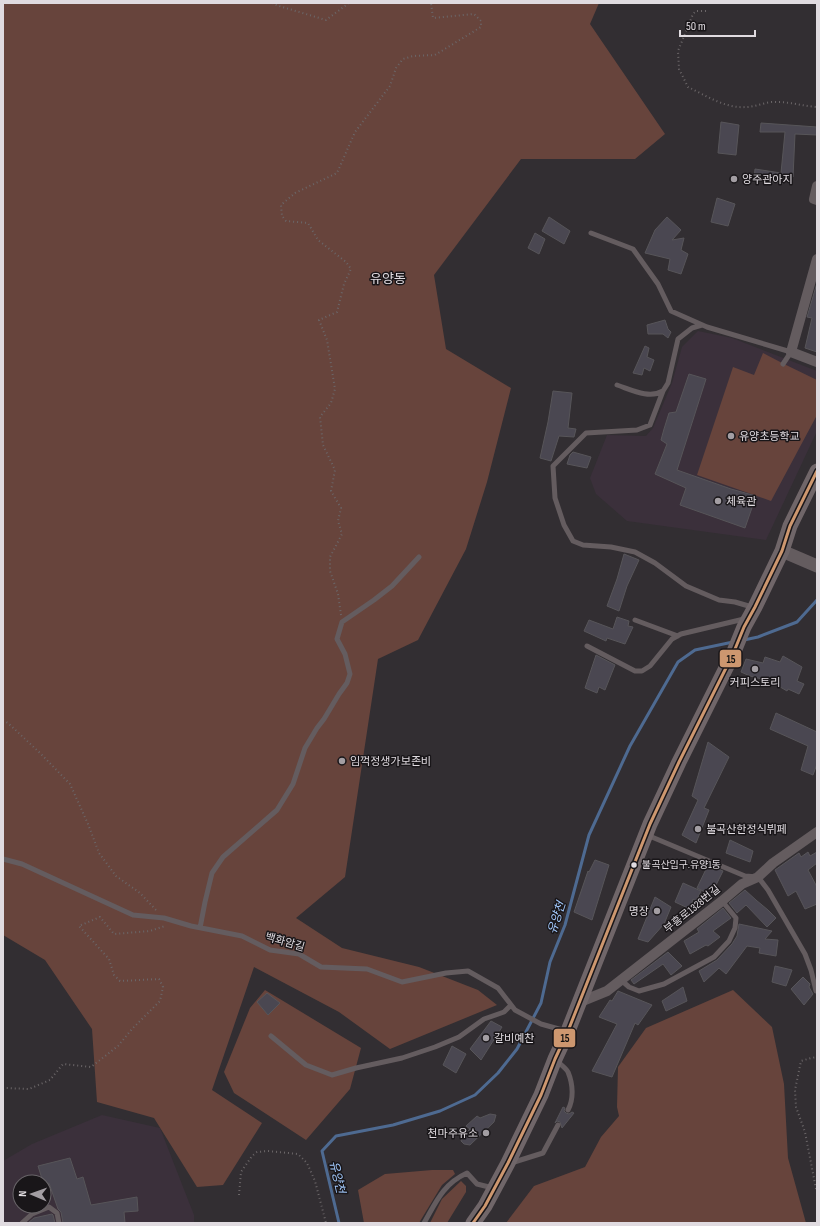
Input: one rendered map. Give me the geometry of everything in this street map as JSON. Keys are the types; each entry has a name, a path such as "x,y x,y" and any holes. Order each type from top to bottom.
{"main road":[{"path":"473,1223 495,1188 541,1095 580,1002 645,834 782,551 790,526 817,471"}],"street":[{"path":"817,186 814,199 817,200"},
{"path":"817,259 792,352 817,362"},
{"path":"782,551 813,565"},
{"name":"부흥로1328번길","path":"580,1002 607,991 742,884 758,877 773,863 817,832"}],"lane":[{"path":"591,233 633,249 658,284 671,311 702,325 792,352 784,364"},
{"path":"702,325 692,328 678,339 668,383 663,391 650,426 637,430 586,433 553,466 555,498 564,525 573,541 584,545 611,546 635,552 655,563 686,586 719,600 749,617"},
{"path":"618,385 636,392 655,395 663,391"},
{"path":"200,928 212,873 222,857 277,810 293,784 305,748 347,683 350,674 346,654 337,639 342,622 392,586 419,556"},
{"path":"587,646 635,671 642,671 650,666 672,639 682,634 729,624 749,617"},
{"path":"635,620 678,636"},
{"path":"645,834 745,876 758,877 768,890 805,954 816,991"},
{"name":"백화암길","path":"3,859 22,864 133,915 164,918 200,928 242,936 270,950 299,954 321,967 367,969 402,982 446,973 468,971 498,988 513,1008"},
{"path":"621,980 629,987 639,991 664,984 714,957 729,941 735,928 736,918 722,901"},
{"path":"271,1036 306,1065 332,1075 402,1058 435,1047 460,1037 484,1019 513,1008 541,1024 568,1031"},
{"path":"555,1059 567,1071 572,1088 572,1103 568,1110"},
{"path":"508,1163 543,1153 558,1125"},
{"path":"424,1223 440,1194 459,1177 467,1173 477,1184 495,1188"},
{"path":"22,1223 32,1214 49,1207 57,1213 59,1223"}],"path":[{"path":"272,3 326,20 349,3"},
{"path":"342,622 338,594 330,570 330,557 342,534 338,521 340,508 331,491 335,470 323,445 320,417 331,403 335,389 327,340 319,320 337,312 344,284 351,269 346,262 318,240 308,222 286,221 282,216 281,205 295,193 336,173 355,132 390,86 396,68 403,59 413,56 435,55 480,27 481,21 474,14 433,18 431,3"},
{"path":"706,11 696,11 693,14 678,51 679,69 688,87 722,103 740,108 775,102 817,107"},
{"path":"3,720 40,753 70,784 99,853 116,876 140,893 164,918 167,925 150,931 114,934 100,917 79,926 108,959 114,975 120,981 159,979 163,986 160,1001 132,1029 118,1046 91,1067 63,1064 50,1080 29,1089 3,1089"},
{"path":"816,1189 805,1132 796,1107 795,1090 801,1061 817,1057"},
{"path":"240,1195 242,1172 252,1156 257,1152 268,1151 298,1154 307,1163 315,1181 326,1223"}],"shaded area":[{"path":"3,3 599,3 590,24 665,134 635,159 521,159 434,275 446,349 511,388 487,482 466,549 418,640 378,659 345,877 296,918 342,948 419,967 478,990 497,1005 390,1049 339,1012 254,967 212,1090 262,1123 223,1185 197,1187 154,1118 97,1102 92,1029 45,960 3,935"},
{"name":"유양초등학교","path":"698,331 732,338 817,371 817,431 766,540 627,521 596,494 590,478 607,435 646,436 653,428 672,383 682,347"},
{"path":"763,353 817,380 817,415 771,501 697,475 733,367 754,375"},
{"path":"265,990 361,1048 350,1089 306,1140 234,1093 224,1072 250,1008"},
{"path":"733,990 772,1027 784,1084 788,1158 806,1223 506,1223 534,1186 585,1167 601,1137 619,1116 617,1107 618,1067 646,1028"},
{"path":"102,1115 160,1128 194,1215 194,1223 3,1223 3,1161 32,1144"},
{"path":"432,1170 453,1170 455,1174 442,1185 419,1223 364,1223 358,1190 385,1174"},
{"path":"461,1181 466,1186 466,1192 447,1223 430,1223 442,1199"}],"building":[{"path":"721,122 739,125 736,155 718,153"},
{"path":"761,123 817,127 817,135 795,134 793,177 783,177 783,183 754,180 755,169 781,173 785,132 760,132"},
{"path":"717,198 735,204 728,226 711,222"},
{"path":"549,217 570,231 564,244 542,231"},
{"path":"667,217 681,230 672,240 684,238 681,250 688,254 681,274 668,270 670,259 645,253 655,230"},
{"path":"535,233 545,239 539,254 528,248"},
{"path":"817,283 817,352 805,348 812,318 807,317"},
{"path":"665,320 668,329 671,332 668,338 663,334 648,334 647,325"},
{"path":"645,346 649,348 647,357 654,360 650,371 644,368 642,375 633,373"},
{"path":"689,374 706,379 677,470 756,496 745,528 680,505 686,488 655,474 667,444 661,440 669,413 676,412"},
{"path":"553,391 572,393 568,428 576,429 574,437 559,436 551,461 540,458"},
{"path":"573,452 591,457 587,468 567,464 570,455"},
{"path":"624,554 639,560 627,586 619,611 607,606"},
{"path":"617,617 629,621 628,626 633,627 625,644 607,638 606,641 584,631 589,620 613,629"},
{"path":"596,655 615,665 605,690 599,687 597,693 585,688"},
{"path":"783,656 802,667 797,681 804,684 799,694 788,689 787,691 770,681 741,672 746,659 763,663 765,657 780,662"},
{"path":"776,713 817,732 817,764 813,775 801,770 808,746 770,729"},
{"path":"708,742 729,757 704,808 709,810 696,843 682,835 698,800 692,796"},
{"path":"730,840 753,851 750,862 726,853"},
{"path":"808,852 810,856 817,852 817,863 808,870 817,887 817,904 805,909 796,891 788,896 775,870 799,853 801,857"},
{"path":"595,860 609,865 592,920 574,912 588,871 589,872"},
{"path":"708,865 723,871 711,895 697,888"},
{"path":"683,883 701,891 696,901 693,899 690,909 675,902"},
{"path":"745,890 776,918 767,927 746,905 737,913 729,903"},
{"path":"655,897 671,907 664,924 648,942 638,939"},
{"path":"723,908 731,918 713,931 720,937 708,946 706,945 690,954 684,941 699,932 697,929"},
{"path":"739,924 772,931 765,939 778,940 776,956 759,953 760,948 747,946 726,974 719,968 704,982 699,971 717,960 732,944 737,936"},
{"path":"668,952 682,966 671,975 663,964 634,984 631,980"},
{"path":"775,966 792,970 786,986 772,982"},
{"path":"803,977 810,984 809,987 813,994 804,1005 791,989"},
{"path":"683,987 687,1001 666,1011 662,1001"},
{"path":"618,991 652,1005 638,1025 635,1023 612,1077 592,1071 617,1024 599,1017"},
{"path":"267,993 280,1003 268,1015 257,1002"},
{"name":"갈비예찬","path":"491,1021 502,1027 481,1060 470,1049"},
{"path":"452,1046 466,1054 456,1073 443,1065"},
{"path":"563,1107 565,1108 564,1111 566,1113 574,1113 562,1128 560,1122 557,1121 555,1123"},
{"path":"490,1114 496,1115 494,1122 470,1145 464,1144 461,1141 462,1137 470,1129 466,1126 477,1116 480,1118"},
{"path":"70,1158 77,1179 83,1177 91,1205 137,1197 138,1211 124,1212 125,1223 63,1223 61,1212 58,1209 52,1192 52,1174 41,1174 38,1166"},
{"path":"52,1214 55,1223 28,1223 34,1218"}],"waterway":[{"name":"유양천","path":"744,640 758,637 797,622 817,600"},
{"name":"유양천","path":"339,1223 322,1151 336,1136 393,1125 440,1111 475,1095 498,1073 517,1049 541,1003 550,962 565,925 589,835 630,746 678,662 695,650 733,642"}],"transit line":[{"name":"15","path":"473,1223 485,1206 508,1163 541,1095 650,824 782,551 790,526 817,471"}],"place":[{"name":"양주관아지","path":"734,179"},
{"name":"유양초등학교","path":"731,436"},
{"name":"체육관","path":"718,501"},
{"name":"커피스토리","path":"755,669"},
{"name":"임꺽정생가보존비","path":"342,761"},
{"name":"불곡산한정식뷔페","path":"698,829"},
{"name":"불곡산입구.유양1동","path":"634,865"},
{"name":"명장","path":"657,911"},
{"name":"갈비예찬","path":"486,1038"},
{"name":"천마주유소","path":"486,1133"}],"district":[{"name":"유양동","path":"388,279"}]}
